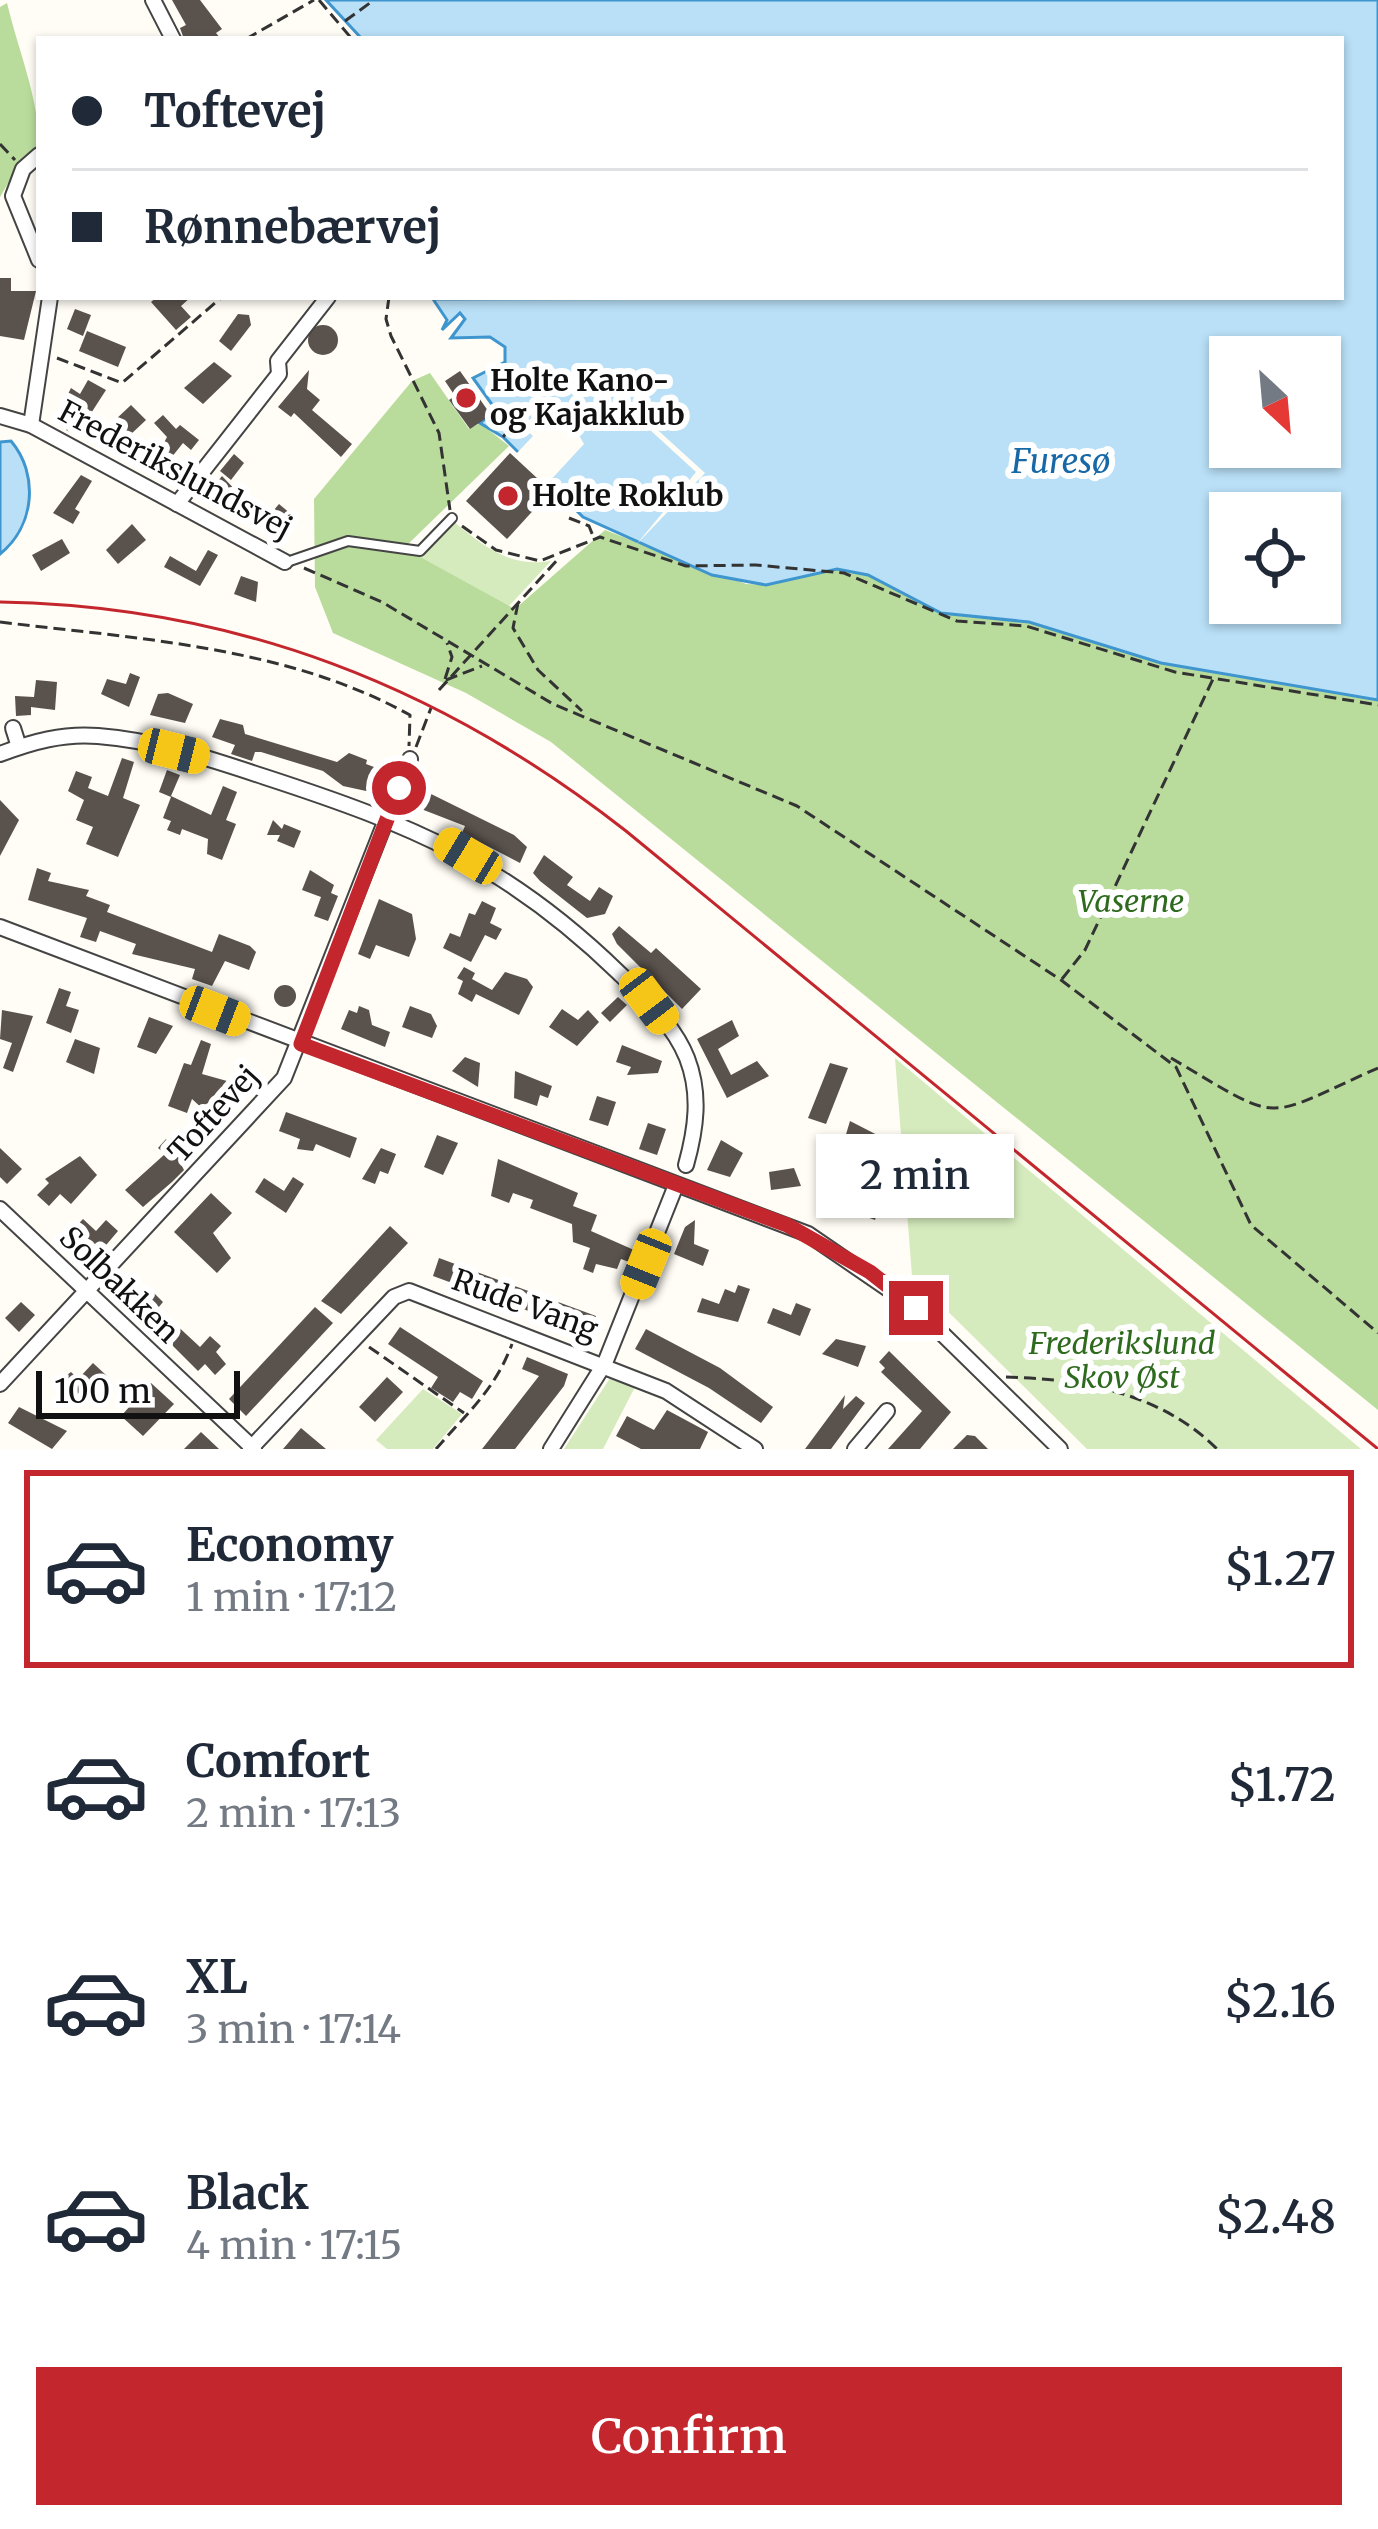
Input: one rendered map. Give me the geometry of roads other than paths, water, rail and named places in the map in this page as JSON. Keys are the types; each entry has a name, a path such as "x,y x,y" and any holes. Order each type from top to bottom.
{"street":[{"path":"152,0 170,36"},
{"path":"36,157 22,169 13,196 15,211 36,254"},
{"path":"32,425 50,300"},
{"path":"177,504 279,374 278,361 326,300"},
{"name":"Frederikslundsvej","path":"0,416 32,425 285,562"},
{"path":"13,728 19,747"},
{"path":"0,754 70,736 132,740 215,760 388,817 490,869 590,945 649,1001 679,1042 692,1072 696,1119 686,1165"},
{"name":"Toftevej","path":"0,1384 266,1100 301,1044 411,756"},
{"path":"0,927 787,1225 832,1249 916,1308 1060,1449"},
{"path":"551,1449 605,1363 676,1185"},
{"name":"Solbakken","path":"0,1209 252,1448"},
{"name":"Rude Vang","path":"252,1448 394,1297 409,1292 666,1390 754,1449"},
{"path":"855,1449 887,1411"}],"lane":[{"name":"Frederikslundsvej","path":"285,562 348,542 419,551 452,518"}],"water":[{"name":"Furesø","path":"326,0 1378,0 1378,700 1161,663 1029,622 941,613 868,575 837,569 766,585 712,575 583,517 503,437 480,423 496,410 473,378 505,362 505,347 490,337 451,338 465,319 460,313 442,330 447,320 434,300 1344,300 1344,36 359,36"},
{"path":"11,441 26,469 29,499 20,529 0,554 0,442"}],"tram line":[{"path":"0,602 87,607 171,619 253,638 409,696 483,735 626,831 1378,1449"}],"place":[{"name":"Holte Kano- og Kajakklub","path":"466,398"},
{"name":"Holte Roklub","path":"508,496"}],"park label":[{"name":"Vaserne","path":"1131,902"},
{"name":"Frederikslund Skov Øst","path":"1122,1361"}]}
